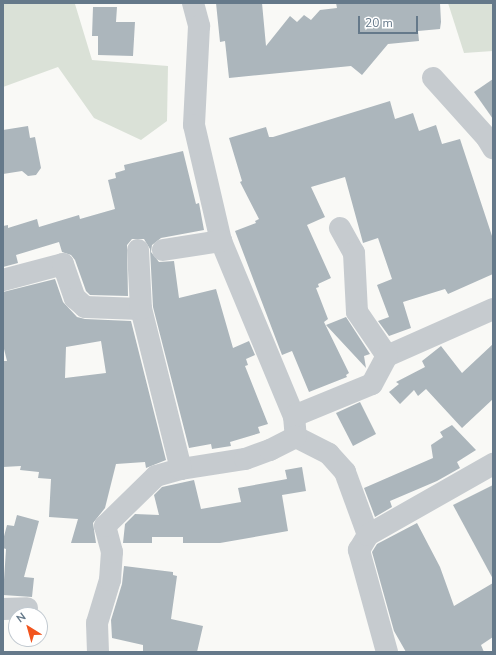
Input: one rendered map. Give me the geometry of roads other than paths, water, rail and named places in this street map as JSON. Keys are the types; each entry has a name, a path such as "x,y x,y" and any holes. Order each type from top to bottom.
{"street":[{"path":"193,3 199,26 194,125 221,241 295,427 329,454 345,472 368,535"},
{"path":"433,78 487,138 493,148"},
{"path":"340,228 354,253 357,312 387,356"},
{"path":"163,250 221,241"},
{"path":"138,250 141,309 181,469"},
{"path":"3,280 63,264 75,298 85,307 141,309"},
{"path":"98,652 97,624 110,580 112,552 105,526 156,476 181,469 245,459 270,450 295,427 372,384 387,356 493,309"},
{"path":"387,652 359,550 368,535 493,464"}]}
